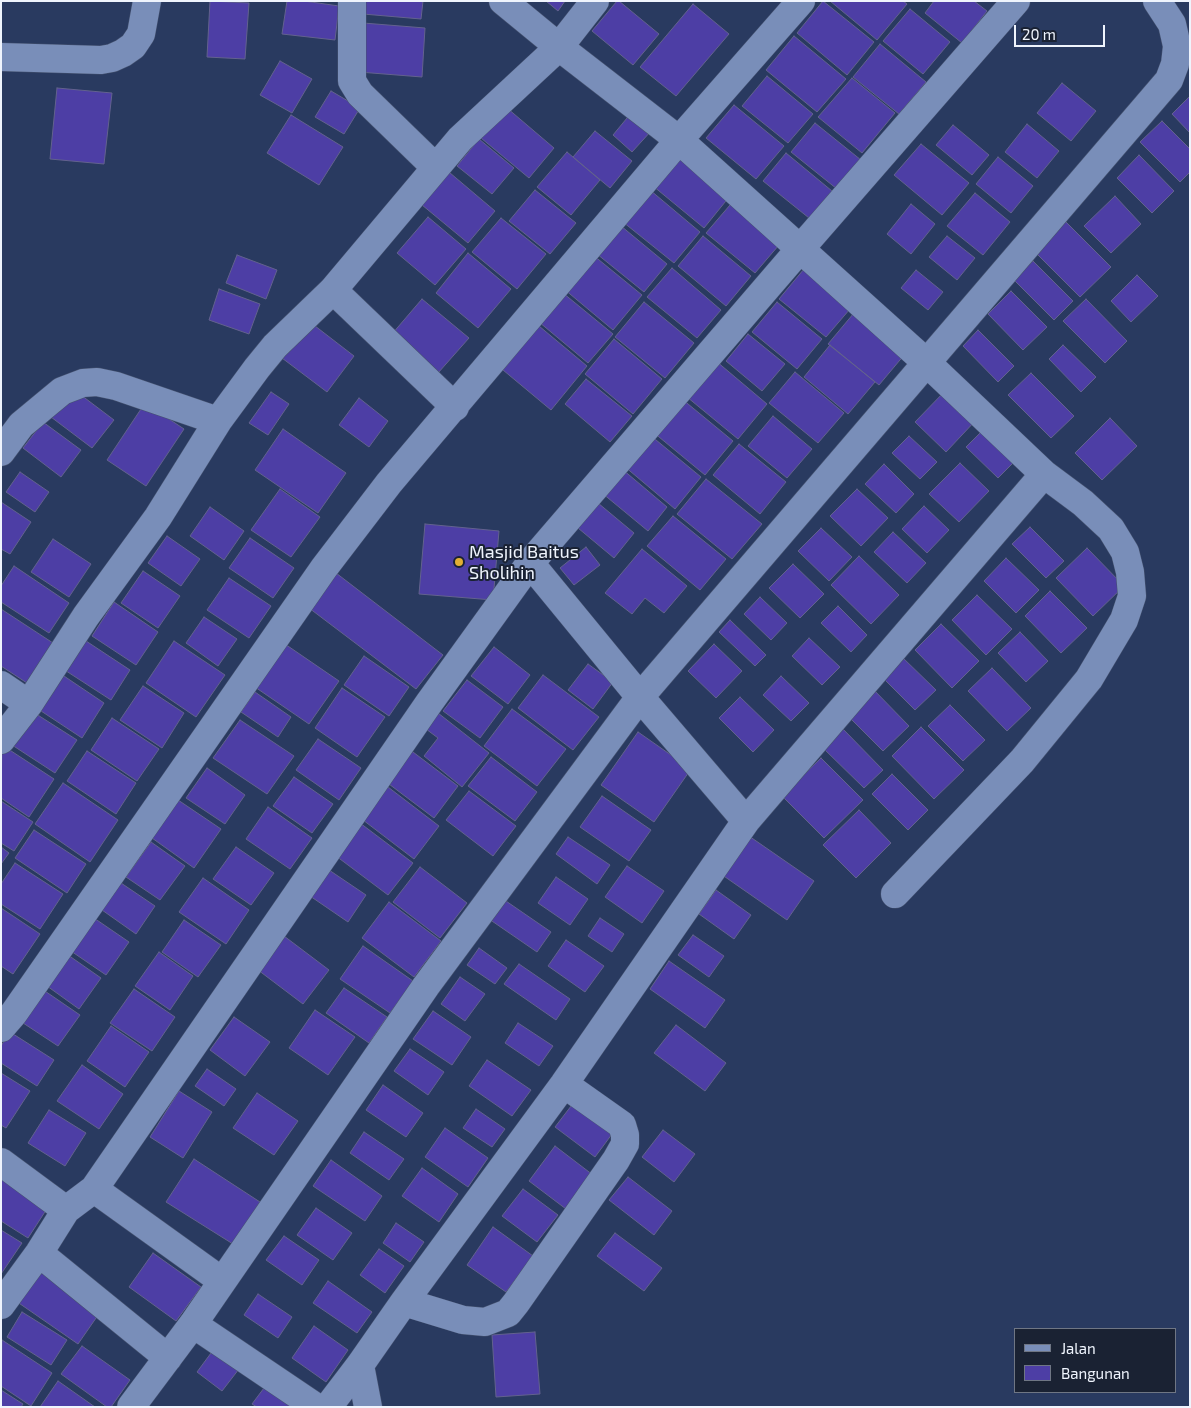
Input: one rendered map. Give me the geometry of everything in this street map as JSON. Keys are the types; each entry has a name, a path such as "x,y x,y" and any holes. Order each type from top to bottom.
{"street":[{"path":"1,57 101,60 123,54 133,46 141,34 147,1"},
{"path":"352,1 352,81 360,94 435,167"},
{"path":"503,1 679,140 927,363 1044,474 1083,503 1111,529 1125,552 1130,572 1132,596 1124,620 1089,679 1022,761 895,894"},
{"path":"1,740 29,704 86,616 158,517 218,421 257,368 275,346 333,290 460,139 559,47 595,1"},
{"path":"5,1014 324,568 389,483 679,140 801,1"},
{"path":"1,1304 66,1210 94,1190 429,703 530,563 1016,1"},
{"path":"131,1407 193,1324 426,986 640,697 1169,80 1175,64 1181,19 1157,1"},
{"path":"333,290 455,407"},
{"path":"1,452 21,425 62,391 83,383 97,382 116,386 218,421"},
{"path":"328,1407 564,1084 746,821 1044,474"},
{"path":"530,563 640,697 746,821"},
{"path":"1,685 29,704"},
{"path":"404,1302 463,1320 485,1322 508,1312 516,1303 616,1160 625,1144 625,1134 622,1125 564,1084"},
{"path":"1,1162 66,1210"},
{"path":"94,1190 222,1281"},
{"path":"38,1253 168,1358"},
{"path":"193,1324 316,1407"},
{"path":"360,1365 368,1407"}],"building":[{"path":"210,1 249,3 245,59 207,57"},
{"path":"287,1 304,1 339,6 335,40 282,34"},
{"path":"364,1 423,1 421,19 363,14"},
{"path":"546,1 565,1 558,11"},
{"path":"617,1 659,34 633,65 592,31"},
{"path":"823,1 874,42 847,75 797,33"},
{"path":"830,1 903,1 907,4 877,40"},
{"path":"934,1 974,1 987,11 962,43 925,13"},
{"path":"693,4 729,34 676,96 640,67"},
{"path":"910,9 950,42 923,74 883,41"},
{"path":"363,23 425,28 422,77 359,72"},
{"path":"794,36 846,79 817,112 766,70"},
{"path":"880,44 926,82 899,114 853,77"},
{"path":"280,61 312,79 292,113 260,95"},
{"path":"767,76 813,114 788,143 742,106"},
{"path":"852,78 895,113 862,153 818,117"},
{"path":"1062,83 1096,111 1071,141 1037,113"},
{"path":"57,88 112,93 104,164 50,159"},
{"path":"331,91 360,108 344,134 315,117"},
{"path":"1190,96 1190,133 1172,114"},
{"path":"734,105 784,146 756,179 706,138"},
{"path":"507,108 554,148 529,178 481,138"},
{"path":"632,112 652,130 632,152 613,135"},
{"path":"291,115 343,147 319,185 267,153"},
{"path":"1162,121 1190,149 1190,172 1180,182 1140,142"},
{"path":"815,123 861,160 837,189 791,152"},
{"path":"1027,124 1059,151 1037,178 1005,152"},
{"path":"953,125 989,155 972,175 936,145"},
{"path":"595,131 632,161 610,188 573,157"},
{"path":"479,139 514,168 492,194 457,166"},
{"path":"921,144 969,183 942,215 894,175"},
{"path":"683,149 734,191 704,228 653,186"},
{"path":"567,152 600,180 571,215 537,187"},
{"path":"786,153 832,191 809,218 763,181"},
{"path":"1139,155 1174,191 1152,213 1117,178"},
{"path":"998,157 1033,186 1011,213 976,184"},
{"path":"443,167 495,211 468,243 416,200"},
{"path":"535,190 576,223 550,254 509,221"},
{"path":"650,190 700,232 674,263 623,222"},
{"path":"975,193 1010,222 983,255 947,226"},
{"path":"1115,196 1141,224 1111,253 1084,226"},
{"path":"736,198 785,238 755,273 706,233"},
{"path":"911,204 935,224 911,254 887,234"},
{"path":"428,217 466,249 435,285 397,253"},
{"path":"501,218 546,254 517,289 472,252"},
{"path":"1062,218 1111,267 1080,297 1031,248"},
{"path":"621,226 667,264 644,292 597,254"},
{"path":"703,236 751,276 726,306 678,266"},
{"path":"947,236 975,258 957,280 929,257"},
{"path":"468,253 511,289 478,328 436,293"},
{"path":"237,255 277,270 266,299 226,283"},
{"path":"593,255 642,295 613,330 564,289"},
{"path":"1033,261 1073,301 1054,320 1014,280"},
{"path":"809,263 856,302 826,337 779,299"},
{"path":"672,268 721,310 697,338 647,297"},
{"path":"916,270 943,292 928,310 901,288"},
{"path":"1137,275 1158,296 1131,322 1111,301"},
{"path":"219,289 260,304 249,334 209,320"},
{"path":"1011,291 1047,327 1023,350 988,314"},
{"path":"563,293 613,334 588,363 539,322"},
{"path":"422,299 469,338 438,373 392,334"},
{"path":"1086,299 1127,341 1105,363 1063,321"},
{"path":"644,302 694,343 665,378 615,337"},
{"path":"777,302 822,339 797,369 752,332"},
{"path":"859,307 910,348 879,385 828,344"},
{"path":"306,319 354,356 327,392 278,355"},
{"path":"539,326 587,366 551,410 503,370"},
{"path":"978,330 1014,366 998,382 963,346"},
{"path":"748,334 785,364 762,391 726,361"},
{"path":"614,339 662,379 633,414 585,374"},
{"path":"830,345 875,382 848,414 804,377"},
{"path":"1063,345 1096,377 1081,392 1049,359"},
{"path":"716,361 767,404 738,439 687,397"},
{"path":"795,372 844,413 818,443 769,403"},
{"path":"1031,373 1074,416 1051,438 1008,395"},
{"path":"586,379 632,416 610,442 565,404"},
{"path":"73,389 114,420 92,448 51,417"},
{"path":"947,389 977,419 946,452 915,422"},
{"path":"271,392 289,404 268,435 249,423"},
{"path":"359,398 388,421 369,447 339,425"},
{"path":"682,399 733,441 705,475 653,432"},
{"path":"145,403 184,429 146,486 107,460"},
{"path":"773,416 812,449 787,478 748,446"},
{"path":"1110,418 1137,446 1102,480 1075,453"},
{"path":"43,422 81,450 61,477 23,448"},
{"path":"988,425 1020,456 998,478 966,447"},
{"path":"283,429 346,473 318,513 255,470"},
{"path":"650,435 701,477 675,509 624,466"},
{"path":"909,436 937,462 920,479 892,453"},
{"path":"739,444 786,482 760,514 713,475"},
{"path":"960,463 989,491 959,522 929,494"},
{"path":"884,464 914,494 896,513 865,484"},
{"path":"622,469 667,507 648,531 602,493"},
{"path":"20,472 49,492 35,512 6,492"},
{"path":"706,479 762,524 732,559 677,514"},
{"path":"280,489 320,517 291,557 251,530"},
{"path":"857,489 888,518 861,546 830,516"},
{"path":"1,502 31,522 10,554 1,549"},
{"path":"598,503 634,533 614,558 578,528"},
{"path":"924,506 949,530 927,553 902,529"},
{"path":"210,507 244,531 224,560 190,536"},
{"path":"673,516 726,559 700,590 647,546"},
{"name":"Masjid Baitus Sholihin","path":"425,524 499,531 493,600 419,594"},
{"path":"1030,527 1064,561 1046,578 1012,544"},
{"path":"821,528 852,557 829,581 798,551"},
{"path":"893,532 926,563 907,583 874,552"},
{"path":"167,536 200,559 181,586 148,563"},
{"path":"250,538 294,568 273,598 229,568"},
{"path":"53,539 91,564 69,597 31,572"},
{"path":"586,547 600,565 574,585 560,568"},
{"path":"1087,548 1124,586 1093,616 1056,578"},
{"path":"642,549 687,586 664,613 645,598 632,614 605,593"},
{"path":"859,556 899,595 871,624 831,585"},
{"path":"1006,558 1039,590 1016,613 984,581"},
{"path":"793,564 824,594 800,618 769,588"},
{"path":"14,566 69,603 49,633 1,602 1,586"},
{"path":"143,571 180,596 158,628 121,603"},
{"path":"336,573 443,655 416,689 309,608"},
{"path":"229,578 271,606 249,638 207,610"},
{"path":"1050,591 1087,628 1061,653 1025,616"},
{"path":"977,595 1012,629 986,655 952,620"},
{"path":"760,597 787,623 771,640 744,614"},
{"path":"114,602 158,632 136,665 92,636"},
{"path":"838,606 867,635 851,652 821,623"},
{"path":"1,609 53,643 27,683 1,666"},
{"path":"204,617 237,639 218,666 186,643"},
{"path":"730,620 766,655 755,666 719,632"},
{"path":"941,624 979,661 952,688 915,650"},
{"path":"1020,632 1048,661 1026,682 998,653"},
{"path":"80,637 130,670 111,700 60,667"},
{"path":"809,638 840,667 822,685 792,656"},
{"path":"174,641 225,675 196,717 146,683"},
{"path":"282,642 339,681 309,724 252,685"},
{"path":"714,644 742,671 716,698 688,671"},
{"path":"494,647 530,675 508,704 471,676"},
{"path":"364,656 409,687 389,716 344,685"},
{"path":"901,656 936,690 915,710 881,676"},
{"path":"588,664 613,682 593,709 568,690"},
{"path":"992,668 1031,708 1007,731 968,691"},
{"path":"58,672 104,703 82,738 35,707"},
{"path":"543,675 599,717 573,750 518,708"},
{"path":"781,676 809,703 791,721 763,695"},
{"path":"467,680 503,707 480,738 443,711"},
{"path":"143,686 184,713 162,748 120,720"},
{"path":"871,687 909,726 883,751 845,713"},
{"path":"342,688 385,717 357,757 315,728"},
{"path":"255,692 291,717 278,737 241,712"},
{"path":"740,697 774,730 753,752 719,718"},
{"path":"950,705 985,740 963,761 928,726"},
{"path":"512,709 566,749 537,786 484,746"},
{"path":"33,712 77,740 55,773 12,745"},
{"path":"438,713 489,753 462,787 424,756 438,738 426,729"},
{"path":"112,718 159,749 137,781 91,750"},
{"path":"240,720 294,756 267,794 213,758"},
{"path":"921,727 964,770 934,799 892,756"},
{"path":"843,729 883,770 864,788 823,748"},
{"path":"638,732 691,769 654,822 601,785"},
{"path":"318,739 361,768 339,800 296,770"},
{"path":"2,745 54,779 29,817 1,798"},
{"path":"409,749 458,786 434,818 385,781"},
{"path":"87,751 136,783 116,814 67,781"},
{"path":"491,757 537,792 515,821 468,786"},
{"path":"821,758 863,800 824,838 782,796"},
{"path":"207,768 245,795 225,824 186,798"},
{"path":"892,774 928,810 908,830 872,794"},
{"path":"294,777 333,804 312,833 273,806"},
{"path":"63,783 118,820 90,862 35,824"},
{"path":"388,787 439,826 414,859 363,820"},
{"path":"469,791 516,826 493,856 446,820"},
{"path":"602,796 651,830 629,861 580,827"},
{"path":"178,800 221,829 194,868 152,838"},
{"path":"1,801 33,822 14,851 1,843"},
{"path":"268,807 312,838 290,869 246,839"},
{"path":"859,810 891,843 856,878 823,845"},
{"path":"360,823 413,863 388,895 336,856"},
{"path":"34,830 86,864 67,893 15,858"},
{"path":"746,834 814,881 787,920 718,872"},
{"path":"568,837 610,865 597,884 556,854"},
{"path":"151,842 185,866 160,900 126,877"},
{"path":"1,847 9,853 1,864"},
{"path":"236,847 274,873 251,905 213,879"},
{"path":"15,863 63,894 40,929 1,904 1,884"},
{"path":"627,866 664,891 642,923 605,897"},
{"path":"420,867 467,903 440,938 393,902"},
{"path":"329,870 366,895 348,922 310,896"},
{"path":"556,877 588,899 570,925 538,903"},
{"path":"203,878 249,910 226,944 179,912"},
{"path":"121,883 155,906 136,934 102,910"},
{"path":"716,890 751,915 734,939 699,914"},
{"path":"503,899 551,932 537,952 489,919"},
{"path":"389,902 441,941 414,977 362,938"},
{"path":"1,908 40,934 13,974 1,966"},
{"path":"91,916 129,942 106,975 68,949"},
{"path":"600,918 624,934 612,952 588,936"},
{"path":"184,920 221,945 198,977 162,952"},
{"path":"693,935 724,956 709,977 678,955"},
{"path":"284,936 329,970 303,1004 258,970"},
{"path":"566,940 604,966 585,992 548,966"},
{"path":"363,946 413,981 390,1013 340,979"},
{"path":"479,948 507,968 495,984 467,965"},
{"path":"159,952 193,976 170,1010 135,986"},
{"path":"68,955 101,978 79,1009 47,986"},
{"path":"669,961 725,1000 705,1028 650,989"},
{"path":"519,964 570,999 556,1020 504,984"},
{"path":"460,977 485,994 465,1021 441,1004"},
{"path":"39,987 80,1015 58,1046 17,1019"},
{"path":"344,988 387,1017 369,1043 326,1013"},
{"path":"134,989 175,1017 152,1051 110,1023"},
{"path":"315,1010 355,1037 328,1075 289,1048"},
{"path":"433,1011 471,1037 452,1065 413,1039"},
{"path":"234,1017 270,1042 245,1076 210,1050"},
{"path":"518,1023 553,1046 539,1066 505,1043"},
{"path":"676,1025 726,1063 705,1091 654,1053"},
{"path":"111,1026 149,1052 125,1087 87,1061"},
{"path":"10,1032 54,1060 37,1086 1,1063 1,1046"},
{"path":"410,1049 444,1072 428,1095 394,1071"},
{"path":"487,1060 531,1090 512,1116 469,1086"},
{"path":"82,1065 123,1094 99,1129 57,1101"},
{"path":"207,1069 236,1089 224,1106 195,1086"},
{"path":"1,1073 30,1091 6,1128 1,1125"},
{"path":"383,1085 423,1113 406,1137 366,1110"},
{"path":"179,1091 212,1112 183,1158 150,1137"},
{"path":"257,1093 298,1121 274,1155 233,1128"},
{"path":"578,1097 618,1126 595,1157 555,1127"},
{"path":"476,1109 505,1129 492,1147 463,1128"},
{"path":"49,1110 86,1133 65,1166 28,1143"},
{"path":"445,1128 488,1158 468,1187 425,1157"},
{"path":"663,1130 695,1154 674,1182 642,1157"},
{"path":"364,1132 404,1159 389,1180 350,1153"},
{"path":"555,1146 593,1175 566,1209 529,1181"},
{"path":"194,1159 260,1202 233,1244 166,1202"},
{"path":"331,1160 382,1196 365,1221 313,1186"},
{"path":"422,1168 458,1194 439,1222 402,1196"},
{"path":"1,1171 50,1204 28,1238 1,1221"},
{"path":"628,1177 672,1211 654,1235 609,1200"},
{"path":"523,1189 558,1215 537,1242 502,1216"},
{"path":"316,1208 352,1233 333,1260 297,1235"},
{"path":"396,1223 424,1242 410,1262 383,1243"},
{"path":"493,1227 533,1256 506,1292 467,1265"},
{"path":"1,1230 22,1243 1,1274"},
{"path":"615,1233 662,1268 644,1291 597,1256"},
{"path":"284,1236 319,1260 302,1285 266,1260"},
{"path":"379,1249 404,1266 385,1293 360,1275"},
{"path":"153,1253 201,1287 176,1321 129,1287"},
{"path":"39,1263 103,1308 78,1344 13,1299"},
{"path":"328,1281 372,1312 357,1333 313,1303"},
{"path":"258,1294 292,1317 278,1338 244,1315"},
{"path":"22,1312 67,1340 51,1365 7,1337"},
{"path":"314,1326 348,1350 326,1382 292,1358"},
{"path":"535,1332 540,1394 496,1397 492,1335"},
{"path":"2,1340 52,1373 31,1406 1,1386"},
{"path":"82,1346 130,1380 111,1407 107,1407 61,1374"},
{"path":"214,1349 239,1369 222,1391 197,1372"},
{"path":"58,1381 95,1407 40,1407"},
{"path":"267,1384 298,1407 257,1407 252,1404"},
{"path":"1,1390 23,1404 21,1407 1,1407"}],"place":[{"name":"Masjid Baitus Sholihin","path":"459,562"}]}
